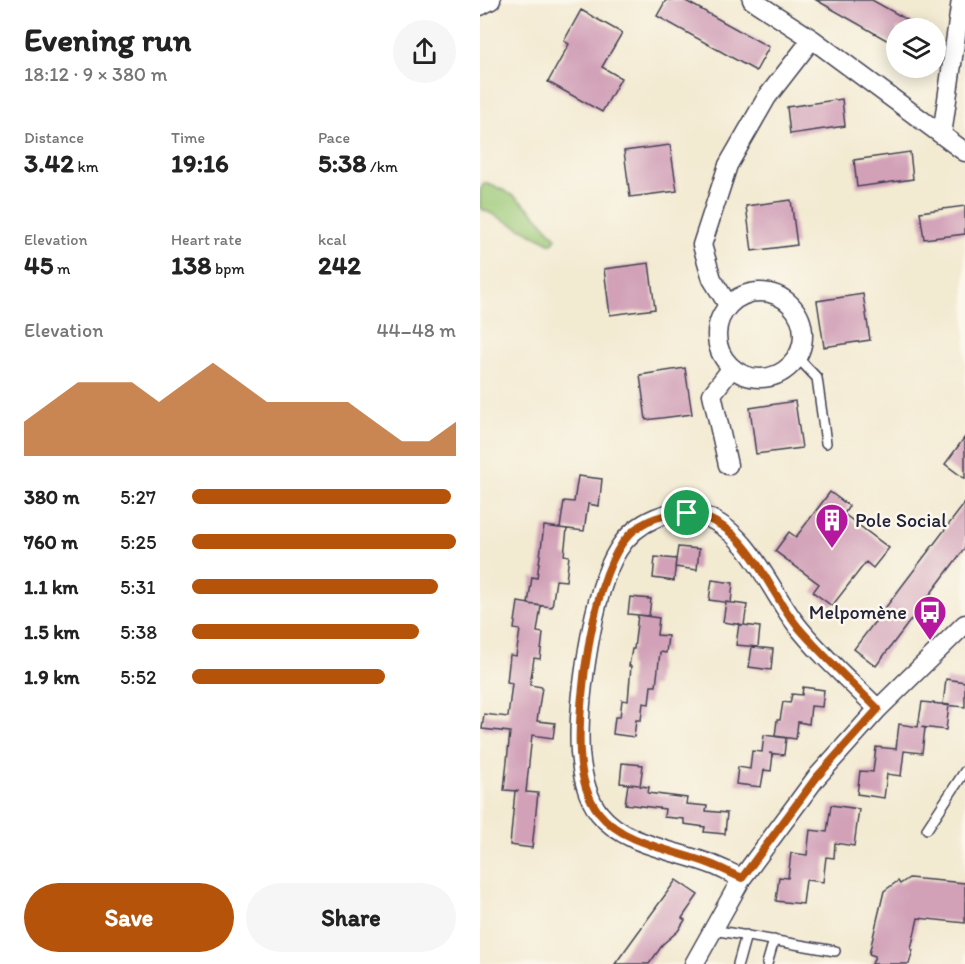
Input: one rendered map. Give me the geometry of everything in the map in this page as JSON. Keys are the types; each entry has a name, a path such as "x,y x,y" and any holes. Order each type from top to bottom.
{"street":[{"path":"752,0 812,39 965,153"},
{"path":"942,135 960,0"},
{"path":"728,305 712,279 702,244 728,165 767,97 812,39"},
{"path":"750,292 776,294 796,310 804,334 798,358 779,375 754,379 730,369 718,349 717,325 728,305 750,292"},
{"path":"728,465 712,394 730,369"},
{"path":"742,878 712,864 619,832 598,812 588,796 580,753 582,694 601,592 613,559 624,541 640,525 668,514 702,515 721,524 736,535 797,625 878,709"},
{"path":"694,964 742,878 816,778 878,709 965,624"}],"lane":[{"path":"798,358 817,378 826,442"},
{"path":"927,829 965,771"},
{"path":"713,930 835,951"},
{"path":"738,964 746,935"},
{"path":"767,964 774,940"}],"green space":[{"path":"484,183 506,191 524,204 556,238 552,244 480,208 480,191"}],"building":[{"path":"666,0 684,0 769,47 756,71 657,16"},
{"path":"816,0 872,0 904,18 886,18 886,40"},
{"path":"581,10 622,33 602,67 621,78 602,112 548,82 569,44 564,41"},
{"path":"842,99 845,126 790,134 787,107"},
{"path":"670,145 677,191 630,197 624,151"},
{"path":"910,152 913,179 857,187 854,160"},
{"path":"791,200 797,245 752,251 746,206"},
{"path":"965,206 965,234 924,239 920,212"},
{"path":"649,263 655,309 610,315 604,269"},
{"path":"863,294 870,340 824,347 817,301"},
{"path":"685,368 692,414 646,420 640,375"},
{"path":"795,401 802,448 756,454 750,408"},
{"path":"965,437 965,479 945,464"},
{"path":"578,476 602,479 599,506 588,504 584,531 560,528 564,501 574,502"},
{"name":"Pole Social","path":"830,492 849,506 844,514 889,548 873,568 866,562 832,606 813,592 819,584 775,551 789,532 796,537"},
{"path":"965,503 965,548 876,666 854,649"},
{"path":"544,526 567,529 564,555 569,556 566,581 556,580 552,607 528,604 532,577 537,578"},
{"path":"678,547 699,549 697,570 675,567"},
{"path":"655,557 676,559 674,581 653,578"},
{"path":"712,580 733,583 731,603 709,600"},
{"path":"630,597 651,599 649,616 628,614"},
{"path":"518,602 541,606 537,632 543,633 540,659 534,658 530,685 542,687 537,721 555,723 553,738 532,735 526,792 538,793 532,848 510,845 515,791 519,791 504,790 510,732 482,729 484,714 508,717 512,683 507,682 510,655 516,656 520,630 514,629"},
{"path":"726,602 747,605 744,625 760,627 758,647 736,645 739,624 723,622"},
{"path":"638,615 659,618 657,635 668,636 666,653 660,652 656,686 651,686 649,704 643,703 641,720 636,720 634,737 613,734 615,717 620,717 622,700 628,701 631,666 629,666 632,649 634,649"},
{"path":"752,647 773,649 771,670 749,667"},
{"path":"946,679 965,682 965,707 943,705"},
{"path":"803,687 824,690 822,707 811,706 809,724 798,722 796,739 775,736 783,702 790,703 792,694 802,695"},
{"path":"922,702 949,705 946,730 921,727 925,728 922,753 904,751 901,776 887,774 884,798 857,794 860,771 873,772 876,747 896,749 899,724 918,727"},
{"path":"764,735 786,738 784,755 769,753 773,754 771,771 764,770 761,787 736,784 738,767 750,769 752,751 762,752"},
{"path":"622,763 643,765 640,786 649,787 648,793 687,798 686,804 707,806 706,811 727,813 725,834 704,832 705,827 684,824 684,819 664,817 665,809 625,804 628,784 639,785 620,783"},
{"path":"831,805 859,809 854,846 835,843 834,858 826,857 823,882 806,880 803,904 776,901 779,877 788,878 791,853 807,855 810,830 827,832"},
{"path":"909,878 965,883 965,923 918,918 909,964 872,964 875,956 869,954 884,891 898,881 900,884"},
{"path":"676,880 698,895 682,918 685,920 678,931 664,943 649,964 615,964"}],"place":[{"name":"Pole Social","path":"832,549"},
{"name":"Melpomène","path":"930,641"}],"route":[{"path":"687,513 702,515 721,524 736,535 797,625 878,709 816,778 742,878 712,864 619,832 598,812 588,796 584,781 580,753 582,694 591,638 606,574 619,548 629,534 640,525 668,514 687,513"}]}
